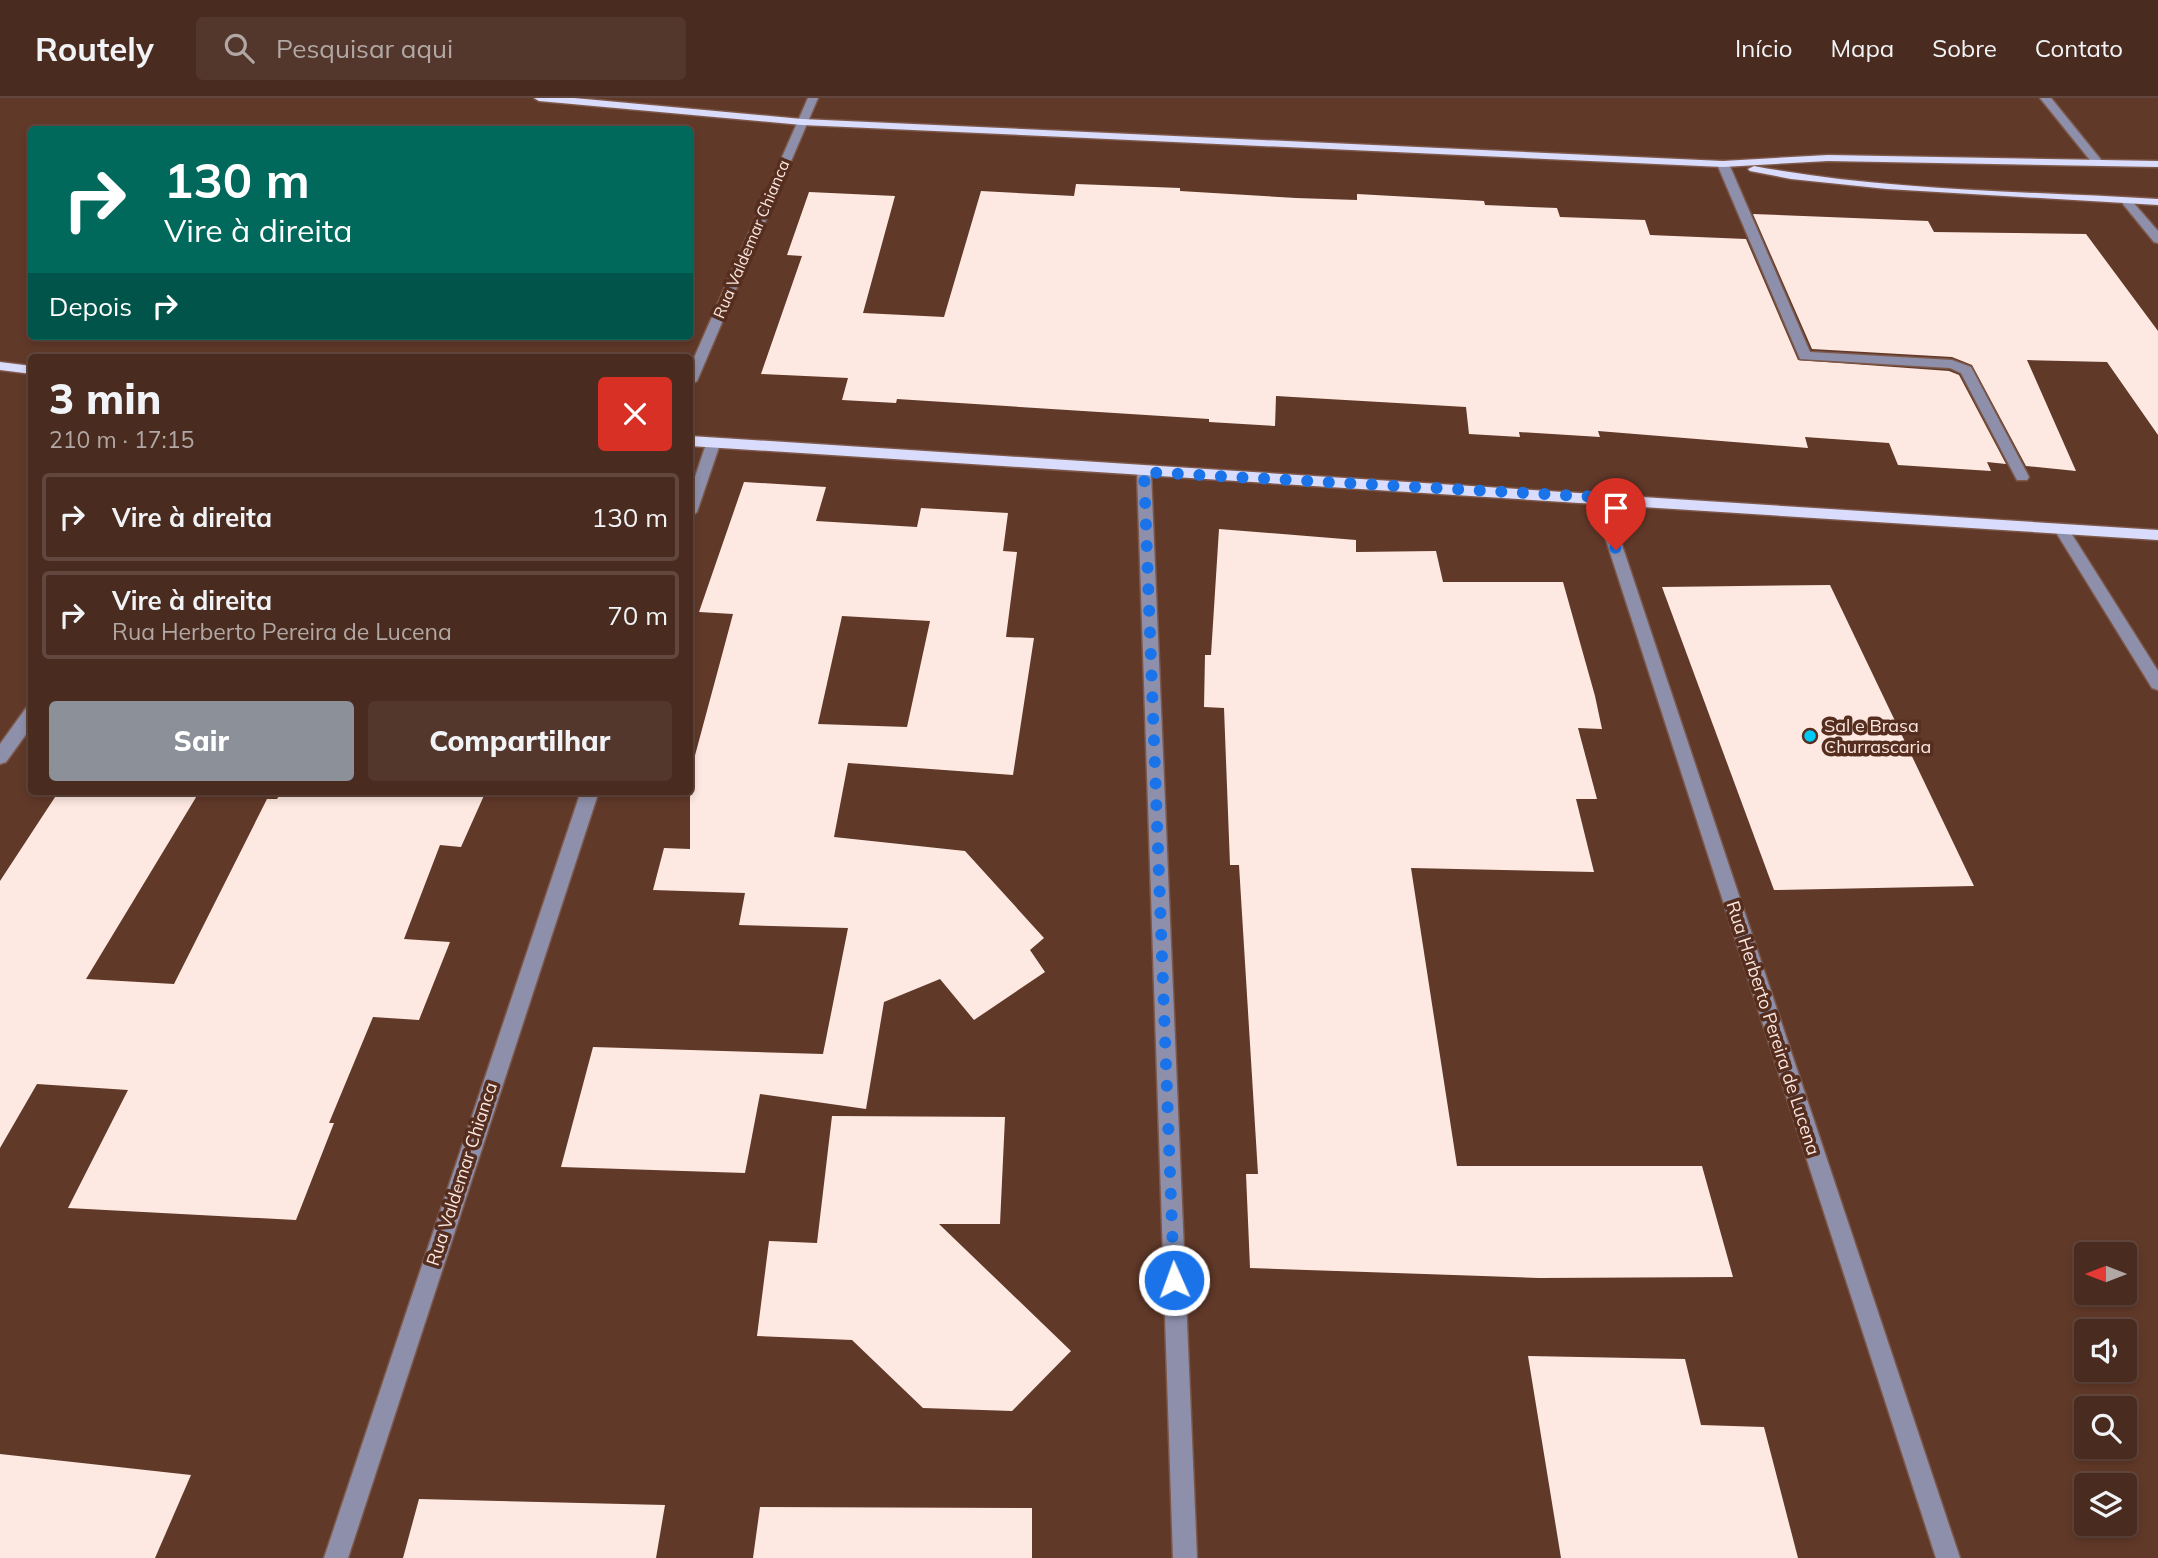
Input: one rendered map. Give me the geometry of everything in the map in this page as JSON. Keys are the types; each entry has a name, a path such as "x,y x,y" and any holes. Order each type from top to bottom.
{"main road":[{"path":"539,98 802,122 1728,165 1828,159 2158,164"},
{"path":"1728,165 1851,183 2158,202"},
{"path":"0,366 28,370"},
{"path":"693,441 1144,472 1599,497 2158,535"}],"street":[{"name":"Rua Valdemar Chianca","path":"693,374 813,98"},
{"path":"2045,98 2098,163"},
{"path":"1728,165 1738,199 1805,356 1952,364 1966,370 2022,477"},
{"path":"2127,202 2158,239"},
{"path":"693,503 713,444"},
{"path":"1144,472 1185,1558"},
{"name":"Rua Herberto Pereira de Lucena","path":"1599,497 1948,1558"},
{"path":"2060,529 2158,684"},
{"path":"0,757 28,718"},
{"name":"Rua Valdemar Chianca","path":"336,1558 589,795"}],"building":[{"path":"1076,184 1180,188 1180,191 1296,198 1357,200 1357,194 1484,201 1485,205 1557,208 1560,217 1645,220 1650,235 1746,239 1798,360 1949,371 1959,375 2006,464 1987,462 1991,471 1898,465 1889,443 1805,437 1808,448 1598,431 1600,437 1519,432 1520,437 1469,434 1466,407 1276,396 1275,426 1209,422 1209,419 897,399 896,403 842,400 848,378 761,374 802,256 787,255 809,192 895,196 863,313 944,317 981,191 1074,196"},
{"path":"1753,214 1928,221 1934,232 2086,234 2158,331 2158,435 2107,362 2027,360 2076,471 2026,466 1972,365 1952,357 1812,349"},
{"path":"744,482 826,487 816,521 917,527 921,508 1008,513 1003,551 1017,552 1006,637 1034,638 1013,775 848,763 834,837 965,851 1044,938 1030,950 1045,972 974,1020 940,979 884,1002 866,1109 760,1094 745,1173 561,1167 593,1047 823,1054 848,928 739,925 745,893 653,890 664,848 690,849 693,763 733,614 699,612","holes":["842,616 930,621 907,727 818,724"]},
{"path":"1219,529 1356,540 1356,552 1436,551 1443,582 1563,582 1602,729 1578,728 1597,799 1576,799 1594,872 1411,868 1457,1166 1702,1166 1733,1277 1539,1278 1250,1268 1246,1174 1258,1174 1239,865 1230,865 1224,708 1204,707 1205,655 1211,655"},
{"name":"Sal e Brasa Churrascaria","path":"1830,585 1974,886 1774,890 1662,587"},
{"path":"56,795 197,795 86,979 174,984 267,799 277,799 280,795 484,795 461,847 440,845 404,939 450,942 419,1020 373,1017 329,1123 334,1123 296,1220 68,1208 128,1090 37,1084 0,1148 0,881"},
{"path":"832,1116 1005,1117 1000,1224 939,1224 1071,1351 1012,1411 923,1408 852,1340 757,1336 769,1241 817,1243"},
{"path":"1528,1356 1685,1359 1701,1425 1764,1427 1798,1558 1561,1558"},
{"path":"0,1454 191,1475 155,1558 0,1558"},
{"path":"419,1499 665,1505 656,1558 403,1558"},
{"path":"760,1507 1032,1508 1032,1558 753,1558"}],"place":[{"name":"Sal e Brasa Churrascaria","path":"1810,736"}],"route":[{"path":"1174,1280 1144,472 1599,497 1616,550"}]}
